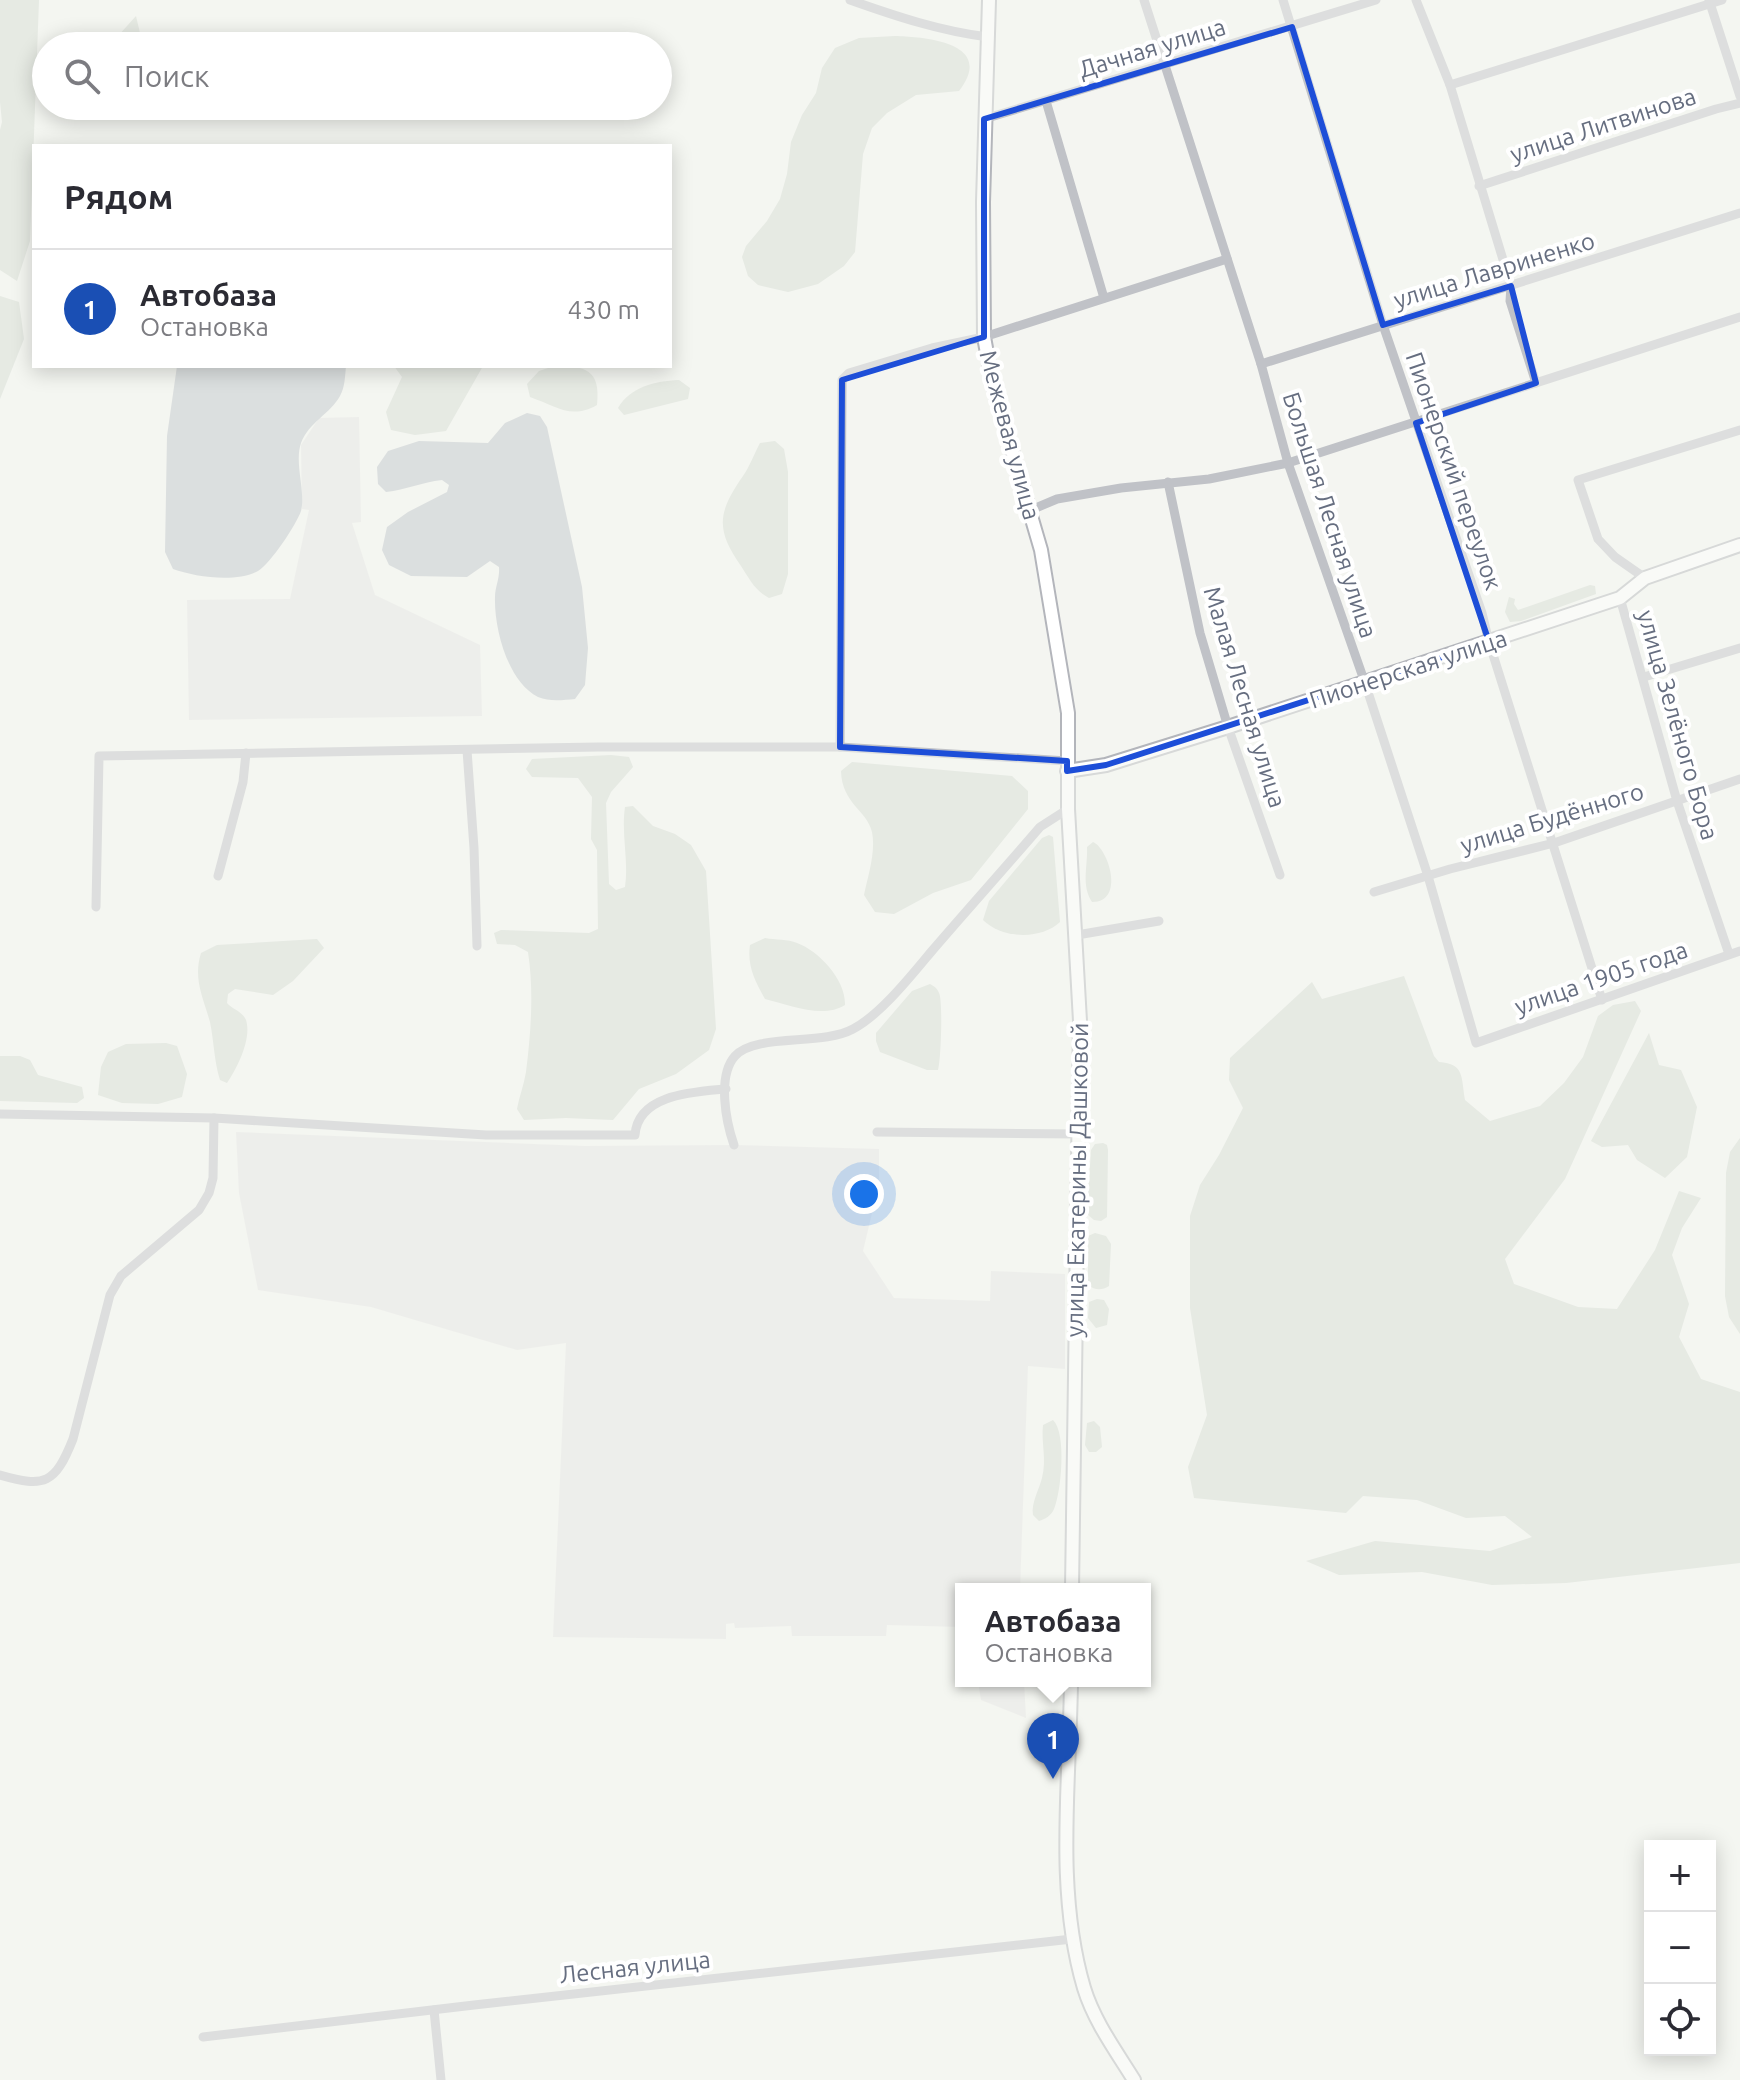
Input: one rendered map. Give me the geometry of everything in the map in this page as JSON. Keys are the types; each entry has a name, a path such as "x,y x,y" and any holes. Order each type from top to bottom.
{"street":[{"path":"850,0 908,20 961,34 988,37"},
{"name":"Межевая улица","path":"989,0 984,119 984,337 993,386 1031,510 1066,693 1067,766"},
{"name":"Большая Лесная улица","path":"1144,0 1261,364 1288,463 1428,876 1476,1043"},
{"name":"Пионерский переулок","path":"1283,0 1383,325 1482,613 1602,1000"},
{"name":"Дачная улица","path":"984,119 1376,0"},
{"path":"1416,0 1450,85 1511,286 1510,301 1536,383"},
{"path":"1450,85 1722,0"},
{"path":"1710,2 1740,96"},
{"path":"1046,101 1104,298"},
{"name":"улица Литвинова","path":"1479,186 1740,103"},
{"name":"улица Лавриненко","path":"1261,364 1740,213"},
{"path":"840,747 842,380 849,373 932,348 984,337 1227,259"},
{"path":"1031,510 1057,499 1209,479 1288,463 1740,317"},
{"name":"улица Зелёного Бора","path":"1645,578 1615,557 1598,539 1578,480 1740,430"},
{"name":"Малая Лесная улица","path":"1168,482 1200,633 1228,727 1280,875"},
{"name":"Пионерская улица","path":"1067,766 1106,765 1365,683 1620,598 1645,578 1740,545"},
{"name":"улица Зелёного Бора","path":"1620,598 1677,801 1729,954"},
{"path":"1644,677 1740,648"},
{"path":"96,907 99,756 840,747 1067,766"},
{"path":"467,750 477,946"},
{"path":"218,876 241,794 246,753"},
{"name":"улица Екатерины Дашковой","path":"1067,766 1080,1021 1072,1583"},
{"name":"улица Будённого","path":"1374,892 1554,843 1740,779"},
{"path":"734,1145 729,1132 726,1089 727,1073 735,1056 752,1045 835,1037 855,1029 898,990 1040,827 1068,809"},
{"path":"1077,935 1159,921"},
{"name":"улица 1905 года","path":"1476,1043 1740,951"},
{"path":"0,1114 214,1118 486,1135 635,1135 636,1122 647,1109 692,1092 726,1089"},
{"path":"0,1475 20,1482 43,1482 55,1475 64,1460 73,1439 110,1295 121,1276 199,1210 209,1193 213,1178 214,1118"},
{"path":"877,1132 1079,1134"},
{"path":"1071,1687 1067,1878 1072,1939 1085,1991 1098,2022 1134,2080"},
{"name":"Лесная улица","path":"203,2037 1072,1939"},
{"path":"434,2010 441,2080"}],"highlighted area":[{"path":"1292,27 1383,325 1511,286 1536,383 1416,423 1489,642 1106,765 1067,771 1067,761 840,747 842,380 984,337 984,119"}],"shaded area":[{"path":"0,0 39,0 38,32 32,32 32,120 35,120 30,241 17,281 0,270"},
{"path":"136,16 140,32 122,32"},
{"path":"859,38 924,38 953,46 969,62 968,75 959,91 916,95 887,113 872,128 863,154 855,252 844,266 818,284 788,292 758,285 748,276 742,257 746,246 780,199 791,142 802,115 816,93 822,68 835,48"},
{"path":"0,296 19,302 24,339 0,399"},
{"path":"177,368 346,368 340,396 309,429 301,443 301,511 270,560 249,575 216,578 173,569 165,552 167,436"},
{"path":"395,368 482,368 446,431 415,435 391,430 386,412 402,377"},
{"path":"578,368 589,372 596,384 597,405 571,411 530,397 527,384 539,371"},
{"path":"679,380 690,388 688,399 624,415 618,408 629,395 644,386"},
{"path":"527,413 540,416 547,427 582,587 588,648 585,685 575,699 538,697 518,680 505,653 497,624 495,593 499,567 490,561 467,577 411,576 389,565 382,550 387,527 447,492 449,485 442,480 386,492 378,484 377,467 388,451 419,441 488,443 505,423"},
{"path":"359,417 361,522 352,523 375,595 480,645 482,716 189,720 187,600 290,599 309,510 302,509 301,445 319,418"},
{"path":"775,441 784,449 788,472 788,574 782,594 769,598 753,584 733,553 723,521 728,500 760,443"},
{"path":"1590,585 1595,586 1596,594 1521,621 1510,622 1505,612 1509,597 1515,599 1518,610"},
{"path":"629,757 633,767 611,792 606,803 609,884 616,890 625,887 625,807 633,806 653,826 675,834 691,845 706,871 716,1029 709,1050 676,1074 639,1089 613,1120 524,1120 517,1109 526,1072 530,1027 528,952 515,945 497,944 494,933 501,930 589,933 598,929 597,850 591,839 592,797 578,778 532,777 526,769 532,759"},
{"path":"852,762 1012,776 1028,791 1028,809 971,880 933,893 894,914 875,912 864,895 872,856 872,832 842,782 841,771"},
{"path":"1053,837 1060,922 1043,932 1022,935 991,926 983,920 989,901 1042,838"},
{"path":"1093,842 1104,854 1111,874 1111,885 1109,893 1102,900 1092,902 1086,875 1087,847"},
{"path":"765,938 793,942 814,953 836,977 845,1005 816,1011 765,999 753,973 749,953 750,945"},
{"path":"317,939 324,948 293,981 273,995 235,989 228,994 227,1003 246,1020 247,1036 231,1077 227,1083 220,1080 210,1022 198,980 201,953 217,945"},
{"path":"1404,976 1434,1056 1439,1062 1458,1069 1465,1100 1490,1121 1540,1106 1564,1083 1583,1057 1598,1016 1613,1005 1635,1001 1641,1011 1565,1179 1505,1259 1514,1284 1578,1307 1617,1309 1655,1250 1679,1191 1701,1198 1682,1228 1672,1255 1689,1304 1679,1337 1701,1379 1740,1392 1740,1563 1566,1583 1492,1585 1422,1572 1339,1575 1306,1561 1375,1541 1490,1551 1532,1537 1505,1516 1466,1518 1417,1500 1363,1496 1346,1513 1194,1498 1188,1467 1207,1415 1190,1308 1190,1216 1200,1185 1243,1108 1229,1080 1230,1058 1312,982 1322,999"},
{"path":"930,984 940,998 938,1070 927,1070 880,1052 876,1041 876,1033 912,991"},
{"path":"1649,1033 1659,1065 1681,1070 1697,1107 1687,1157 1665,1178 1637,1160 1628,1145 1602,1147 1591,1141"},
{"path":"166,1043 177,1046 187,1074 182,1097 158,1104 122,1103 98,1095 101,1067 108,1052 126,1044"},
{"path":"0,1056 20,1056 30,1060 38,1075 82,1087 84,1098 77,1103 0,1101"},
{"path":"236,1132 585,1146 734,1145 879,1149 879,1184 863,1251 894,1298 990,1301 991,1271 1065,1274 1065,1369 1028,1366 1020,1583 955,1583 955,1627 887,1625 886,1636 792,1636 791,1626 735,1628 734,1623 726,1624 726,1639 553,1637 566,1343 517,1350 371,1307 258,1290 239,1193"},
{"path":"1740,1138 1740,1334 1729,1317 1725,1296 1726,1173 1730,1152"},
{"path":"1103,1143 1108,1150 1107,1217 1101,1221 1087,1214 1091,1150 1095,1144"},
{"path":"1095,1233 1106,1236 1111,1244 1109,1286 1101,1289 1088,1285 1088,1236"},
{"path":"1104,1300 1109,1309 1107,1325 1096,1328 1088,1318 1089,1302"},
{"path":"1053,1420 1060,1437 1059,1490 1053,1511 1039,1521 1033,1510 1043,1471 1043,1425"},
{"path":"1094,1421 1100,1427 1102,1447 1096,1452 1089,1452 1085,1445 1087,1423"},
{"path":"979,1687 1024,1687 1026,1718 981,1700"}],"place":[{"name":"Автобаза","path":"1053,1779"}]}
